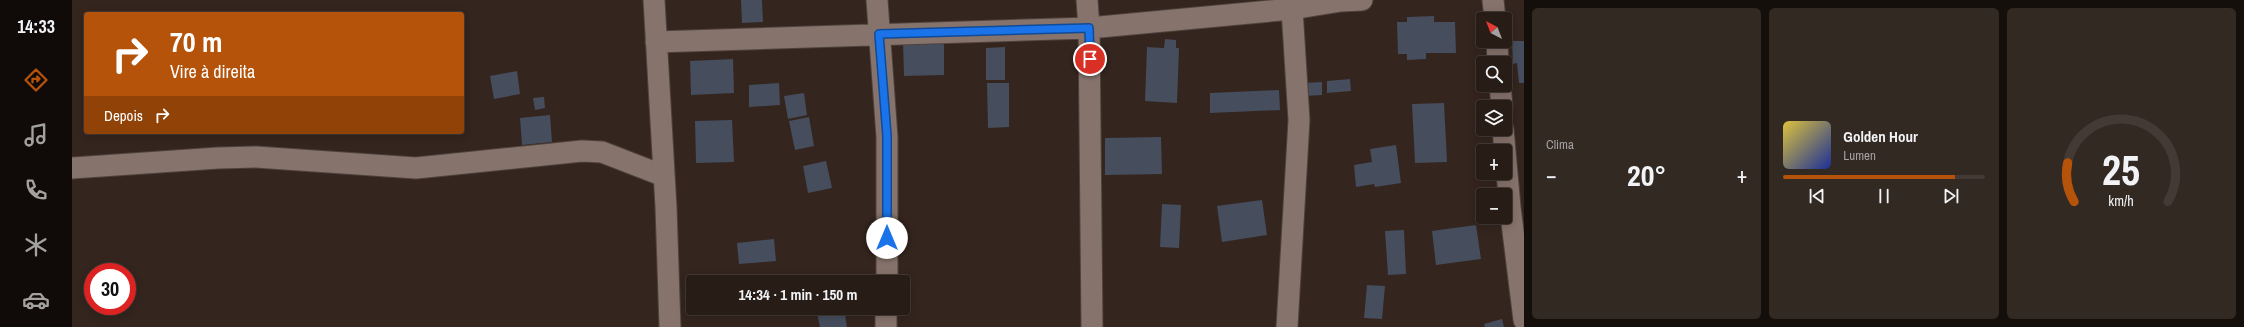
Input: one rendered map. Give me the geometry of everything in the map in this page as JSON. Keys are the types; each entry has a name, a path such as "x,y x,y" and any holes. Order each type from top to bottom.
{"street":[{"path":"654,0 664,176 670,327"},
{"path":"877,0 887,136 886,275"},
{"path":"1087,0 1089,28 1092,327"},
{"path":"656,42 1089,28 1292,9 1341,0 1362,0"},
{"path":"1493,0 1494,12"},
{"path":"1287,327 1299,120 1292,9"},
{"path":"1504,136 1510,207 1524,320"},
{"path":"72,168 218,158 256,157 416,168 582,151 602,152 664,176"},
{"path":"886,315 886,327"}],"building":[{"path":"741,0 762,0 763,22 742,23"},
{"path":"1434,16 1434,22 1455,22 1456,53 1426,53 1426,59 1407,60 1407,54 1398,54 1397,22 1407,22 1407,17"},
{"path":"1165,39 1176,40 1176,48 1179,48 1177,103 1145,101 1147,47 1164,48"},
{"path":"944,41 944,75 904,76 903,42"},
{"path":"1512,41 1524,41 1524,83 1519,83 1517,63 1513,64"},
{"path":"1005,47 1005,80 986,80 986,48"},
{"path":"733,59 734,93 691,95 690,61"},
{"path":"517,71 520,94 494,99 490,76"},
{"path":"1350,79 1351,91 1327,93 1327,81"},
{"path":"1322,82 1322,95 1304,96 1303,83"},
{"path":"779,83 780,105 749,107 749,85"},
{"path":"987,83 1009,83 1009,127 988,128"},
{"path":"1279,90 1280,110 1210,113 1210,93"},
{"path":"804,93 807,115 788,119 784,96"},
{"path":"544,97 545,108 535,110 533,98"},
{"path":"1444,103 1447,162 1415,163 1412,104"},
{"path":"550,115 552,142 522,145 520,118"},
{"path":"809,117 814,146 795,150 789,121"},
{"path":"732,120 734,162 696,163 695,121"},
{"path":"1161,137 1162,174 1105,175 1105,138"},
{"path":"1396,145 1401,183 1375,187 1374,184 1356,187 1354,165 1372,162 1370,149"},
{"path":"826,161 832,188 808,193 803,166"},
{"path":"1262,200 1267,235 1222,242 1217,206"},
{"path":"1162,204 1181,205 1179,248 1160,247"},
{"path":"1476,225 1481,259 1436,265 1432,231"},
{"path":"1404,230 1406,274 1388,275 1385,231"},
{"path":"774,239 776,261 739,264 737,243"},
{"path":"1367,285 1385,286 1382,319 1364,318"},
{"path":"817,315 845,315 847,327 820,327"},
{"path":"1502,319 1504,327 1485,327 1484,324"}],"route":[{"path":"887,238 887,136 879,34 1089,28 1090,59"}]}
